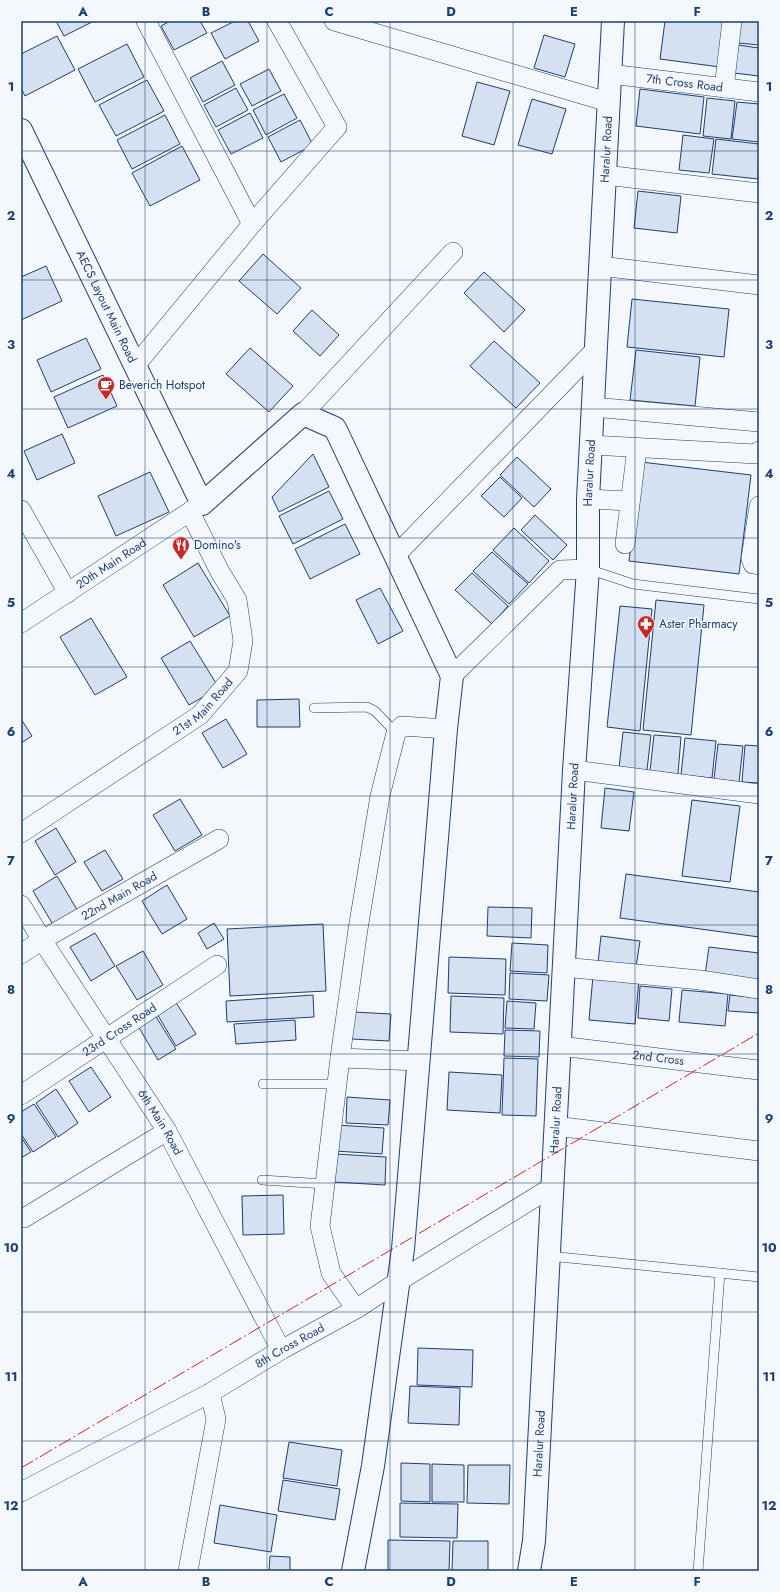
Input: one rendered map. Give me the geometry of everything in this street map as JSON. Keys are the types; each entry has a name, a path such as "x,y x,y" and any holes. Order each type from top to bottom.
{"street":[{"path":"146,21 252,224"},
{"path":"135,366 252,224 337,127 277,21"},
{"path":"334,21 608,102"},
{"name":"Haralur Road","path":"529,1571 534,1533 574,770 588,569 588,499 613,21"},
{"path":"724,88 732,21"},
{"name":"7th Cross Road","path":"610,74 759,92"},
{"name":"AECS Layout Main Road","path":"21,130 135,366 196,508"},
{"path":"605,176 759,193"},
{"path":"196,508 303,414 453,252"},
{"path":"600,266 759,286"},
{"path":"395,556 596,350"},
{"path":"593,407 759,422"},
{"path":"303,414 335,428 452,676 446,730 403,1249 373,1466 352,1571"},
{"path":"591,444 637,448 756,454 759,452"},
{"path":"625,544 637,448"},
{"path":"588,499 630,501"},
{"path":"759,506 751,558 753,564 759,565"},
{"name":"20th Main Road","path":"21,623 196,508"},
{"name":"21st Main Road","path":"21,833 200,715 238,671 243,641 237,600 220,572 196,508"},
{"path":"21,510 68,593"},
{"path":"452,676 560,570 588,569"},
{"path":"356,1309 330,1273 320,1226 340,1058 358,929 380,796 396,733 402,726 446,730"},
{"path":"574,770 759,794"},
{"name":"22nd Main Road","path":"21,954 42,940 218,840"},
{"name":"6th Main Road","path":"21,905 42,940 167,1131 281,1350"},
{"name":"23rd Cross Road","path":"21,1095 217,965"},
{"path":"563,967 700,980 759,989"},
{"name":"2nd Cross","path":"560,1046 758,1070"},
{"path":"340,1058 419,1061"},
{"path":"555,1126 759,1151"},
{"path":"24,1218 167,1131"},
{"name":"8th Cross Road","path":"21,1492 210,1394 281,1350 356,1309 552,1187"},
{"path":"188,1571 216,1419 210,1394"}],"lane":[{"path":"588,569 633,584 759,599"},
{"path":"314,708 367,707 375,712 396,733"},
{"path":"263,1084 337,1084"},
{"path":"262,1180 325,1184"},
{"path":"549,1256 759,1277"},
{"path":"698,1571 720,1273"}],"building":[{"path":"56,21 94,21 64,36"},
{"path":"170,21 200,21 207,33 174,50 161,26"},
{"path":"235,21 248,21 259,41 225,59 211,33"},
{"path":"665,21 726,21 720,67 660,59"},
{"path":"740,21 759,21 759,45 738,43"},
{"path":"544,35 575,44 565,77 534,68"},
{"path":"57,36 75,70 25,96 21,88 21,54"},
{"path":"127,44 144,77 95,102 78,69"},
{"path":"738,45 759,48 759,76 734,73"},
{"path":"222,61 235,85 203,102 190,78"},
{"path":"269,69 281,91 252,106 240,84"},
{"path":"147,80 164,111 116,136 99,105"},
{"path":"477,82 510,91 494,145 462,136"},
{"path":"236,88 248,110 216,127 204,105"},
{"path":"640,89 704,97 700,134 636,126"},
{"path":"284,94 297,118 266,135 253,110"},
{"path":"707,98 735,101 731,139 703,136"},
{"path":"532,99 566,109 552,154 518,145"},
{"path":"737,102 759,104 759,142 732,139"},
{"path":"250,113 263,138 231,154 218,130"},
{"path":"165,115 180,144 132,169 117,140"},
{"path":"300,120 313,145 281,162 268,137"},
{"path":"683,135 714,139 709,173 679,170"},
{"path":"716,139 759,144 758,179 712,174"},
{"path":"182,146 200,180 150,206 132,173"},
{"path":"638,191 681,196 677,233 634,228"},
{"path":"263,254 301,288 277,314 239,281"},
{"path":"46,266 62,301 21,320 21,277"},
{"path":"484,272 525,310 504,332 464,293"},
{"path":"632,299 729,309 724,357 627,347"},
{"path":"312,310 339,335 320,356 293,331"},
{"path":"86,338 101,369 51,392 37,360"},
{"path":"494,341 540,383 516,408 470,366"},
{"path":"250,348 293,386 269,412 226,374"},
{"path":"636,350 700,357 695,406 630,400"},
{"path":"103,375 117,406 68,428 54,397"},
{"path":"62,434 75,463 37,480 24,451"},
{"path":"313,454 329,487 279,512 272,497"},
{"path":"517,457 551,489 534,507 500,475"},
{"path":"641,462 751,475 739,574 629,561"},
{"path":"150,472 169,512 116,536 98,496"},
{"path":"500,477 522,498 504,517 481,496"},
{"path":"329,491 343,519 293,544 279,516"},
{"path":"535,515 567,545 553,560 521,530"},
{"path":"345,524 360,554 310,579 295,549"},
{"path":"514,528 549,561 529,583 493,550"},
{"path":"492,552 528,584 509,604 473,571"},
{"path":"198,563 230,616 194,637 163,585"},
{"path":"472,573 508,606 492,624 455,590"},
{"path":"380,588 403,631 378,644 356,600"},
{"path":"656,600 704,605 691,735 643,730"},
{"path":"620,606 652,609 640,731 607,727"},
{"path":"91,618 127,677 95,695 60,637"},
{"path":"190,641 219,688 189,705 161,658"},
{"path":"299,699 300,727 257,727 257,700"},
{"path":"21,719 32,736 21,743"},
{"path":"226,719 247,754 223,768 202,733"},
{"path":"623,732 651,735 647,770 619,768"},
{"path":"654,735 681,737 678,774 650,771"},
{"path":"685,738 716,741 712,778 681,775"},
{"path":"718,744 743,746 739,782 714,779"},
{"path":"745,745 759,746 759,783 742,782"},
{"path":"605,788 634,792 629,831 601,828"},
{"path":"180,799 202,835 175,851 153,815"},
{"path":"692,800 740,806 730,882 682,876"},
{"path":"56,828 76,862 55,875 35,841"},
{"path":"105,850 123,879 102,891 84,862"},
{"path":"626,874 759,892 759,937 620,918"},
{"path":"57,876 79,913 55,928 33,891"},
{"path":"167,885 187,919 162,934 142,901"},
{"path":"488,907 532,908 531,938 487,936"},
{"path":"214,923 224,939 207,949 198,933"},
{"path":"323,924 326,991 230,996 227,929"},
{"path":"95,933 115,966 91,981 70,947"},
{"path":"601,936 640,941 636,967 598,963"},
{"path":"512,943 548,945 547,973 510,971"},
{"path":"709,947 759,953 759,981 705,975"},
{"path":"143,951 163,985 137,1000 116,966"},
{"path":"449,957 506,959 505,995 448,993"},
{"path":"510,973 549,975 547,1001 509,999"},
{"path":"593,976 639,980 635,1024 589,1020"},
{"path":"640,986 672,989 669,1021 638,1018"},
{"path":"682,990 728,994 725,1026 679,1022"},
{"path":"313,995 314,1017 227,1022 226,1001"},
{"path":"730,995 759,998 759,1013 728,1011"},
{"path":"451,996 504,998 503,1034 450,1032"},
{"path":"175,1001 196,1034 176,1046 156,1012"},
{"path":"507,1001 536,1003 534,1029 505,1028"},
{"path":"353,1012 391,1014 389,1041 352,1039"},
{"path":"155,1015 176,1049 158,1060 138,1026"},
{"path":"295,1020 296,1040 236,1044 234,1024"},
{"path":"505,1030 540,1031 539,1057 504,1056"},
{"path":"504,1058 538,1059 536,1116 502,1115"},
{"path":"91,1067 111,1097 89,1112 69,1081"},
{"path":"449,1072 502,1075 500,1113 447,1110"},
{"path":"56,1089 78,1123 58,1137 36,1103"},
{"path":"347,1097 390,1100 388,1125 346,1123"},
{"path":"34,1104 56,1137 33,1152 21,1134 21,1112"},
{"path":"337,1125 384,1128 382,1154 335,1151"},
{"path":"21,1137 31,1152 21,1158"},
{"path":"336,1154 386,1157 385,1185 334,1182"},
{"path":"283,1195 284,1234 243,1235 242,1196"},
{"path":"418,1348 473,1350 472,1387 417,1385"},
{"path":"410,1386 460,1388 459,1425 408,1423"},
{"path":"289,1442 342,1450 337,1486 283,1478"},
{"path":"401,1463 430,1464 430,1502 401,1501"},
{"path":"432,1464 464,1465 464,1502 432,1502"},
{"path":"468,1465 510,1465 509,1504 467,1503"},
{"path":"283,1480 340,1489 335,1520 278,1511"},
{"path":"400,1503 458,1504 457,1538 400,1537"},
{"path":"220,1505 277,1515 271,1552 214,1543"},
{"path":"388,1540 450,1541 449,1571 388,1571"},
{"path":"453,1541 488,1541 488,1571 452,1571"},
{"path":"270,1556 290,1557 290,1571 269,1571"}],"power":[{"path":"21,1468 759,1033"}],"place":[{"name":"Beverich Hotspot","path":"106,400"},
{"name":"Domino's","path":"181,560"},
{"name":"Aster Pharmacy","path":"646,639"}]}
